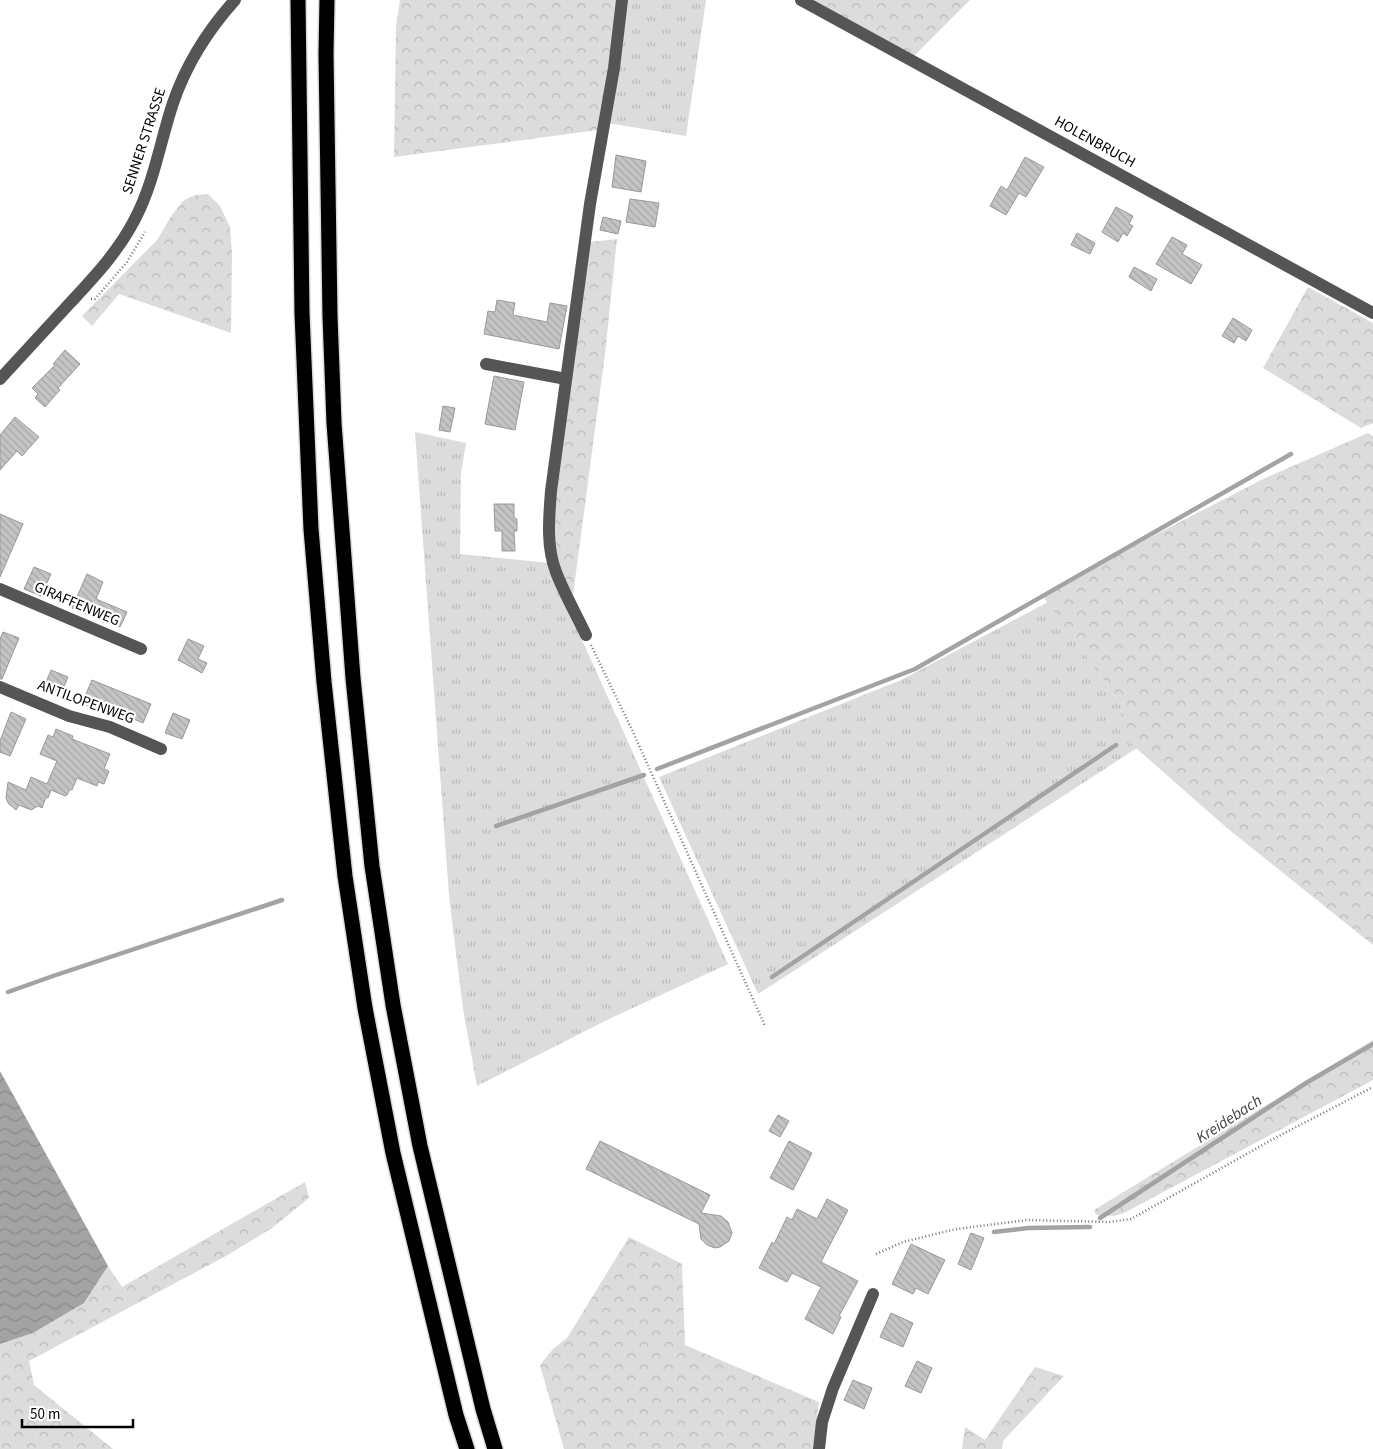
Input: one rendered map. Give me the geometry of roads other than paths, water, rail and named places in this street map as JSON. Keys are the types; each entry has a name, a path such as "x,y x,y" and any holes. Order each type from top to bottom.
{"highway":[{"path":"298,0 302,313 311,529 324,682 345,876 365,1008 392,1153 466,1449"},
{"path":"327,0 326,54 334,422 353,678 372,866 393,1005 420,1146 481,1400 495,1449"}],"street":[{"name":"SENNER STRASSE","path":"0,379 102,268 124,239 136,218 146,193 172,106 189,65 203,40 220,16 235,0"},
{"path":"586,635 555,571 548,528 551,491 590,204 614,68 622,0"},
{"name":"HOLENBRUCH","path":"801,0 1373,313"},
{"path":"486,364 566,379"},
{"name":"GIRAFFENWEG","path":"0,588 141,648"},
{"name":"ANTILOPENWEG","path":"0,686 69,716 110,727 161,749"},
{"path":"819,1449 822,1422 833,1388 873,1294"}],"water":[{"path":"0,1071 108,1266 84,1303 33,1333 0,1344"}],"waterway":[{"path":"657,769 915,669 1291,454"},
{"path":"772,977 1116,745"},
{"path":"496,826 644,775"},
{"path":"8,992 282,900"},
{"name":"Kreidebach","path":"1100,1218 1306,1083 1373,1044"},
{"name":"Kreidebach","path":"994,1232 1028,1228 1090,1227"}]}
